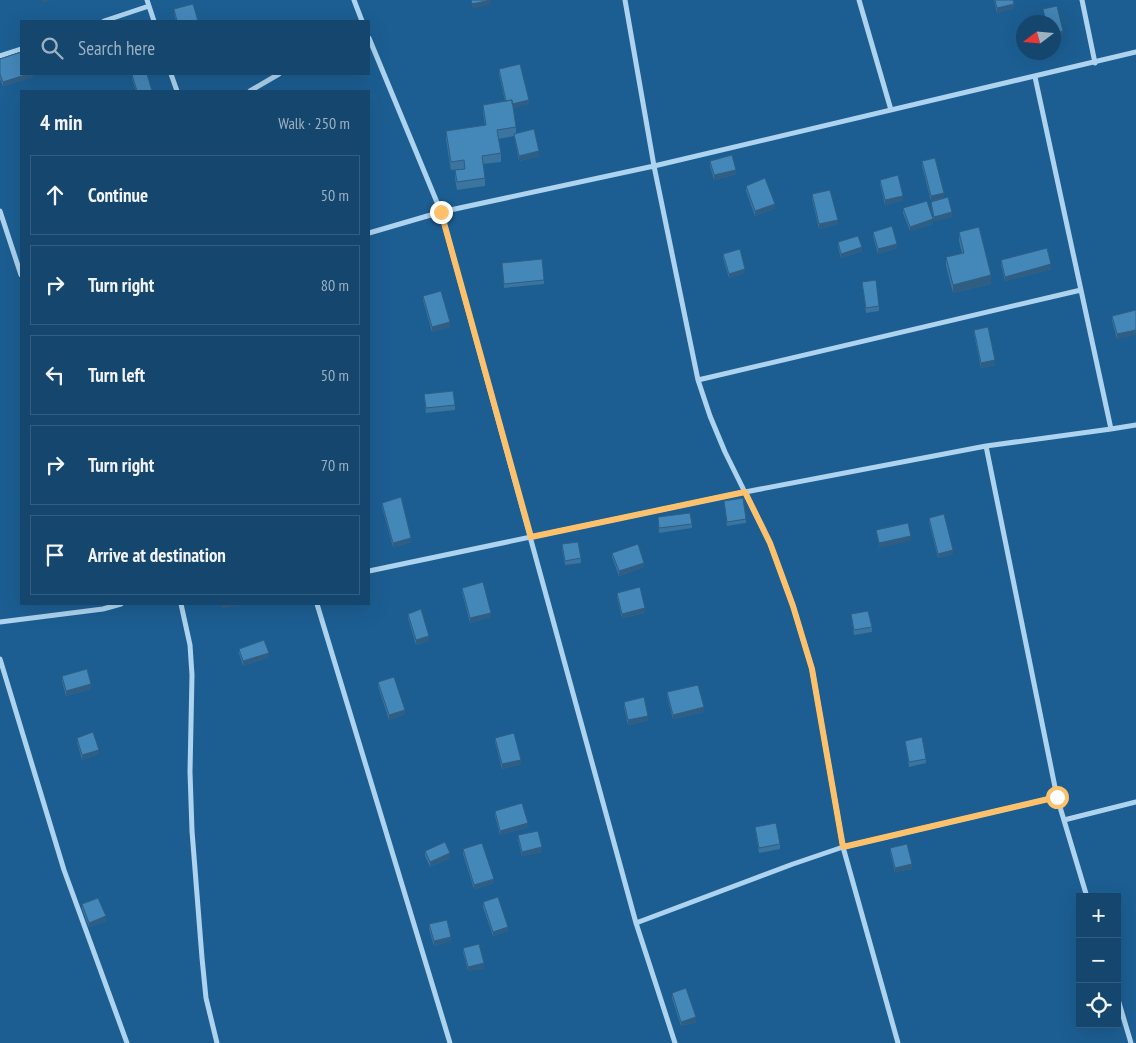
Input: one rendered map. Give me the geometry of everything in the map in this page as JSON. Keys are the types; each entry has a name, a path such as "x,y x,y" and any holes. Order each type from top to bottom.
{"street":[{"path":"354,0 362,20"},
{"path":"625,0 654,166 698,380 710,416 770,543 793,606 812,669 843,847 898,1043"},
{"path":"860,0 891,110"},
{"path":"1082,0 1095,63"},
{"path":"106,20 148,3 154,20"},
{"path":"370,40 441,212 636,923 675,1043"},
{"path":"0,56 20,49"},
{"path":"370,233 441,212 654,166 1136,52"},
{"path":"171,75 177,90"},
{"path":"252,90 277,75"},
{"path":"1035,77 1111,428"},
{"path":"0,211 20,272"},
{"path":"698,380 1081,290"},
{"path":"370,571 745,492 986,446 1136,425"},
{"path":"986,446 1057,797 1087,893"},
{"path":"0,622 103,609 117,605"},
{"path":"181,605 190,644 192,831 202,958 206,998 217,1043"},
{"path":"317,605 450,1043"},
{"path":"0,659 64,870 127,1043"},
{"path":"636,923 843,847 1057,797"},
{"path":"1064,820 1136,802"},
{"path":"1121,1009 1131,1043"}],"building":[{"path":"471,0 491,0 472,4"},
{"path":"995,0 1013,0 1014,4 997,8"},
{"path":"193,4 198,20 177,20 174,9"},
{"path":"1057,6 1059,15 1044,15 1043,9"},
{"path":"20,52 20,75 25,75 3,82 0,74 0,59"},
{"path":"520,64 529,100 512,104 512,100 506,101 499,69"},
{"path":"132,75 147,75 152,90 137,90"},
{"path":"512,100 516,127 497,130 501,153 482,156 485,178 457,182 455,170 465,169 464,160 451,162 446,131 486,125 483,105"},
{"path":"534,129 539,151 519,156 514,134"},
{"path":"732,155 736,170 714,175 710,161"},
{"path":"935,158 944,193 931,196 922,161"},
{"path":"898,175 903,196 885,200 880,180"},
{"path":"765,178 775,204 755,211 746,186"},
{"path":"830,190 838,220 819,224 812,194"},
{"path":"948,197 952,212 934,217 931,202"},
{"path":"927,201 933,219 910,227 903,208"},
{"path":"892,226 897,244 878,249 873,232"},
{"path":"979,227 991,275 953,285 946,257 964,253 959,232"},
{"path":"858,236 862,247 841,254 838,242"},
{"path":"1047,248 1051,264 1005,277 1001,260"},
{"path":"740,249 745,269 729,274 723,254"},
{"path":"542,259 544,280 504,284 502,263"},
{"path":"876,280 879,306 866,308 862,282"},
{"path":"441,291 450,322 432,327 423,296"},
{"path":"1136,310 1136,330 1117,334 1112,316"},
{"path":"988,327 995,360 981,363 974,330"},
{"path":"453,391 455,405 426,408 424,394"},
{"path":"401,497 411,538 393,543 382,503"},
{"path":"743,498 746,519 727,522 724,501"},
{"path":"690,513 692,524 659,528 658,517"},
{"path":"944,514 953,550 938,554 929,518"},
{"path":"908,523 911,536 879,543 876,530"},
{"path":"578,542 581,558 565,561 562,544"},
{"path":"638,544 644,563 619,571 612,553"},
{"path":"483,582 491,613 470,618 462,588"},
{"path":"640,587 645,608 622,614 617,593"},
{"path":"421,609 429,636 416,640 408,614"},
{"path":"868,611 872,627 854,630 851,614"},
{"path":"264,640 269,653 243,661 239,649"},
{"path":"87,669 91,684 66,691 62,676"},
{"path":"394,677 405,710 389,715 378,682"},
{"path":"698,685 704,707 673,715 667,692"},
{"path":"644,697 648,716 628,720 624,702"},
{"path":"93,732 99,750 82,755 77,738"},
{"path":"514,733 521,760 502,764 495,738"},
{"path":"922,737 926,759 909,762 905,741"},
{"path":"522,803 528,823 500,831 495,811"},
{"path":"776,823 780,844 759,848 755,827"},
{"path":"538,831 542,847 522,852 518,835"},
{"path":"445,842 450,853 430,862 425,851"},
{"path":"482,843 494,879 474,885 463,849"},
{"path":"907,844 912,864 895,868 890,848"},
{"path":"498,897 508,927 493,932 483,902"},
{"path":"98,898 106,916 89,923 82,904"},
{"path":"447,920 451,937 434,941 429,924"},
{"path":"479,944 484,963 468,967 463,948"},
{"path":"686,988 696,1017 681,1022 672,993"}],"route":[{"path":"441,212 531,537 745,492 770,543 793,606 812,669 843,847 909,830 1057,797"}]}
